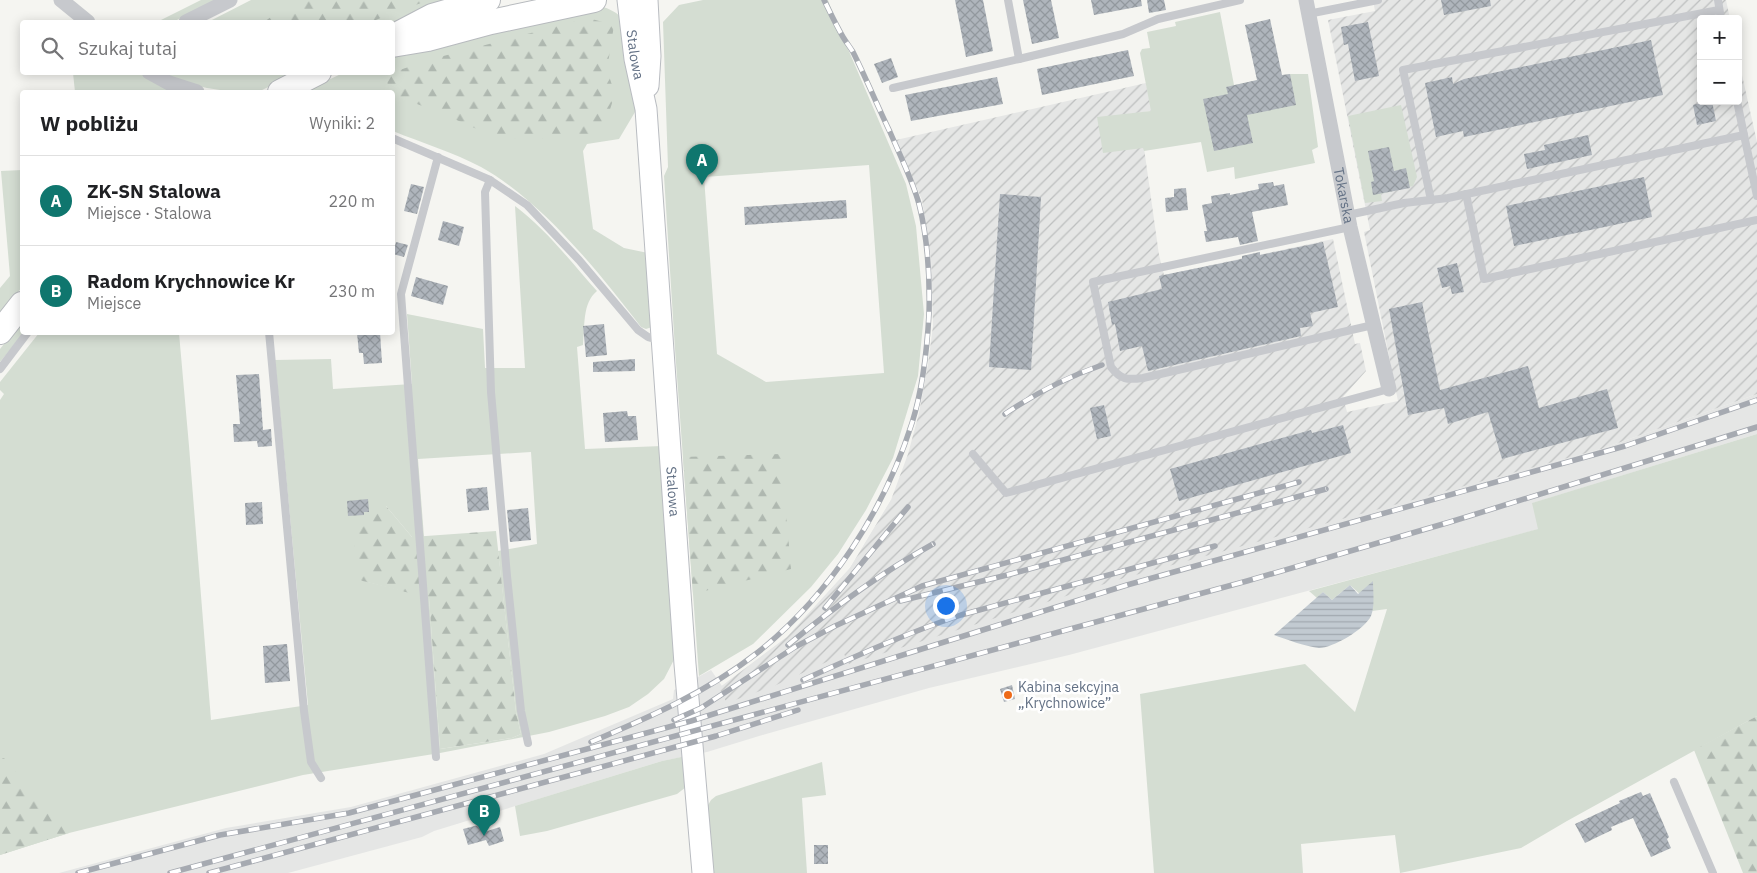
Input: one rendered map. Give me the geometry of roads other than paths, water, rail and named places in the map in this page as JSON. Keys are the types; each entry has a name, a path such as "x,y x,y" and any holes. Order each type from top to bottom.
{"main road":[{"path":"395,35 432,16 488,0"},
{"path":"395,44 428,39 491,22 594,0"},
{"path":"284,90 313,75"},
{"path":"0,332 20,307"}],"street":[{"path":"61,0 86,20"},
{"path":"190,20 230,0"},
{"name":"Stalowa","path":"628,0 635,59 646,109"},
{"name":"Stalowa","path":"647,0 650,56 646,109 703,873"},
{"name":"Tokarska","path":"1307,7 1349,221 1389,389"},
{"path":"154,75 168,83 191,90"}],"lane":[{"path":"1008,0 1019,59"},
{"path":"894,88 1124,34 1158,19 1240,0"},
{"path":"1307,7 1378,0"},
{"path":"1718,0 1721,15"},
{"path":"1431,200 1402,70 1720,10"},
{"path":"1739,105 1757,196"},
{"path":"1373,324 1129,380 1118,375 1111,367 1093,282 1349,221 1404,204 1466,194 1744,135"},
{"path":"395,139 490,180 527,205 579,260 642,334 662,340"},
{"path":"436,757 402,294 438,157"},
{"path":"490,180 485,192 491,392 521,711 528,743"},
{"path":"1466,194 1484,279 1757,220"},
{"path":"0,369 26,335"},
{"path":"270,335 304,711 311,762 321,778"},
{"path":"973,454 1006,493 1389,389"},
{"path":"1674,782 1713,873"}],"railway":[{"path":"591,742 698,692 738,667 783,630 831,578 870,519 886,488 912,423 924,369 929,314 928,259 922,218 913,186 890,132 853,52 840,32 824,0"},
{"path":"1005,414 1052,386 1102,365"},
{"path":"78,873 220,835 349,813 691,721 1127,585 1625,446 1757,400"},
{"path":"170,873 1247,581 1450,522 1757,427"},
{"path":"674,720 701,708 795,647 835,626 922,586 1299,482"},
{"path":"900,601 1007,575 1326,489"},
{"path":"825,608 908,507"},
{"path":"788,645 858,591 933,544"},
{"path":"803,680 901,637 961,615 1215,546"},
{"path":"209,873 716,736 798,710"}],"place":[{"name":"ZK-SN Stalowa","path":"702,185"},
{"name":"Kabina sekcyjna „Krychnowice”","path":"1008,695"},
{"name":"Radom Krychnowice Kr","path":"484,836"}]}
